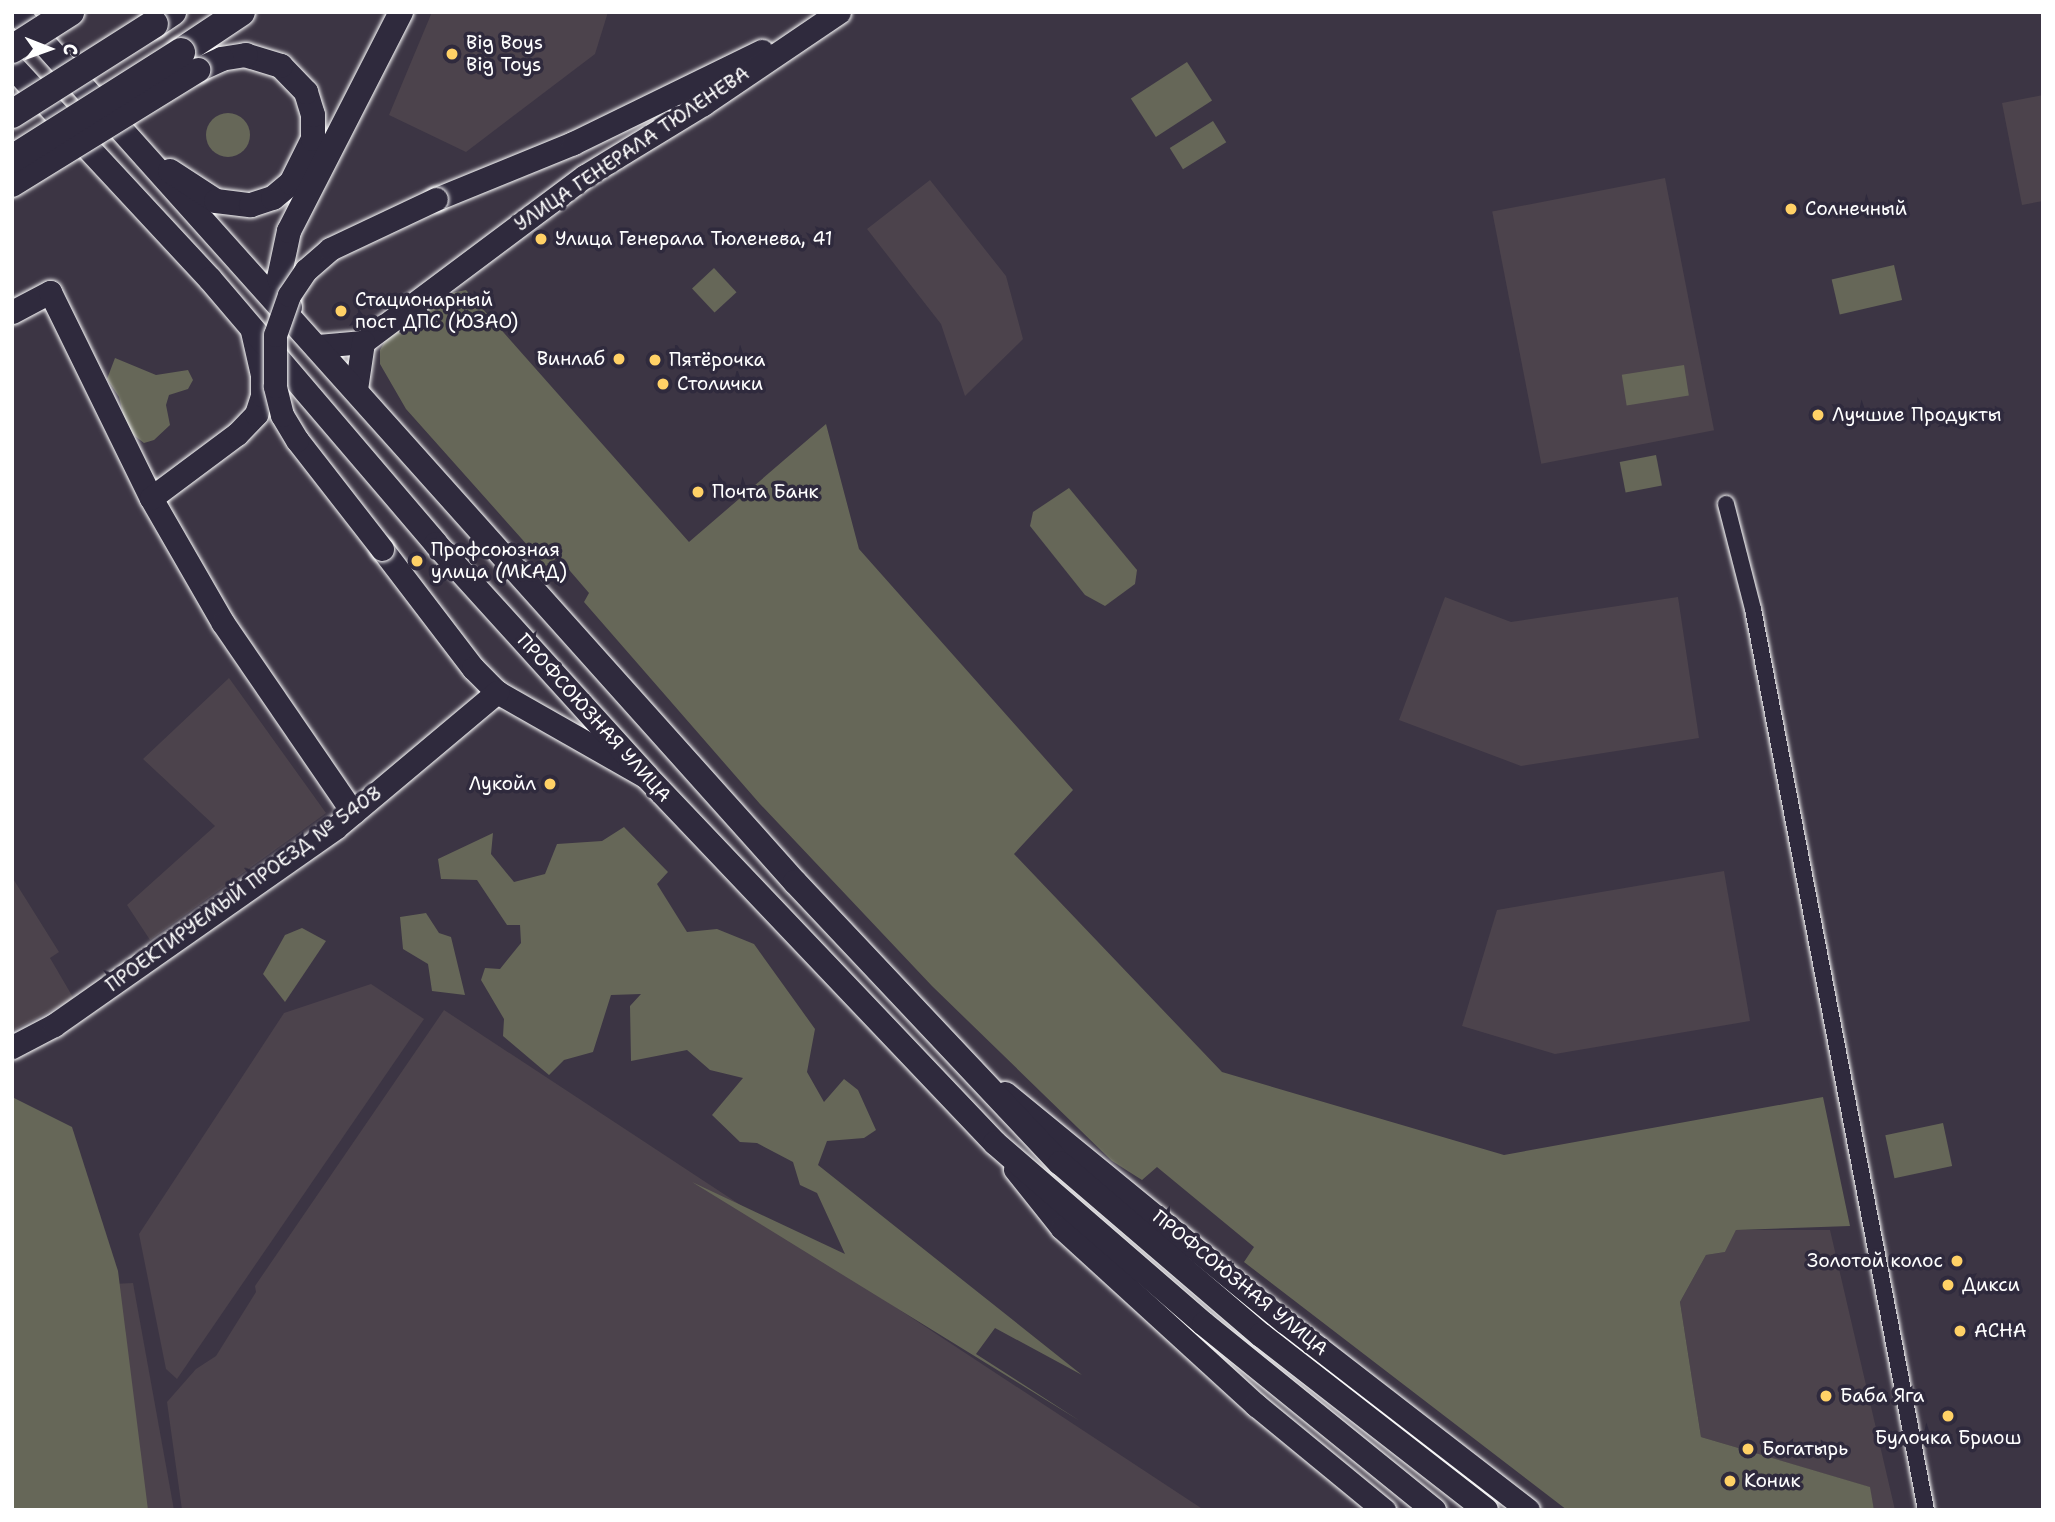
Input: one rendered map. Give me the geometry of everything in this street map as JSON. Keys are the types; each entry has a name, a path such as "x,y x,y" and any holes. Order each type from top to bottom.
{"highway":[{"path":"12,49 70,12"},
{"path":"12,159 190,61 241,12"},
{"path":"12,114 163,18"}],"main road":[{"path":"16,12 310,337"},
{"path":"12,186 101,129 254,12"},
{"path":"310,337 281,292 279,278 289,231 401,12"},
{"path":"140,151 205,195 227,204 262,202 291,183 309,151 314,128 310,103 299,82 281,66 258,57 190,61"},
{"name":"ПРОФСОЮЗНАЯ УЛИЦА","path":"12,66 209,279 647,777 995,1143 1204,1324 1429,1506"},
{"name":"ПРОФСОЮЗНАЯ УЛИЦА","path":"310,337 954,1054 1070,1172 1261,1335 1486,1510"}],"street":[{"name":"УЛИЦА ГЕНЕРАЛА ТЮЛЕНЕВА","path":"363,342 585,176 703,104 806,31 838,12"},
{"path":"647,777 497,692 473,668 297,440 282,415 274,373 275,335 289,295 306,270 330,248 436,199 573,143 806,31"},
{"path":"12,312 50,292 151,498 223,623 352,813"},
{"path":"151,498 237,434 256,414 262,395 262,375 252,331"},
{"path":"310,337 363,342 356,389"},
{"path":"1726,504 1753,608 1926,1510"},
{"name":"ПРОЕКТИРУЕМЫЙ ПРОЕЗД № 5408","path":"12,1047 48,1029 142,965 352,813 497,692"},
{"name":"ПРОФСОЮЗНАЯ УЛИЦА","path":"954,1054 1285,1322 1528,1510"},
{"name":"ПРОФСОЮЗНАЯ УЛИЦА","path":"995,1143 1062,1228 1256,1405 1384,1510"}],"shaded area":[{"path":"432,12 608,12 595,54 466,152 389,115"},
{"path":"2043,95 2043,201 2022,205 2002,103"},
{"path":"1665,178 1714,430 1541,464 1492,212"},
{"path":"930,180 1006,276 1023,339 965,396 941,324 867,229"},
{"path":"1445,597 1511,622 1678,597 1699,738 1521,766 1399,720"},
{"path":"229,678 326,813 150,940 127,905 215,826 143,759"},
{"path":"1724,871 1750,1021 1555,1054 1462,1026 1497,910"},
{"path":"12,877 59,952 50,958 74,999 12,1031"},
{"path":"371,984 424,1019 177,1379 166,1369 139,1234 284,1013"},
{"path":"444,1010 1204,1510 182,1510 167,1402 196,1369 216,1356 256,1292 255,1286"},
{"path":"1736,1230 1830,1230 1895,1510 1874,1510 1869,1487 1701,1437 1680,1302 1706,1255 1725,1252"},
{"path":"133,1283 174,1510 139,1510 113,1284"}],"green space":[{"path":"1187,62 1212,101 1156,137 1131,98"},
{"path":"228,113 243,120 250,135 243,150 228,157 213,150 206,135 213,120"},
{"path":"1213,121 1226,142 1183,169 1170,148"},
{"path":"1894,265 1902,300 1840,314 1832,279"},
{"path":"714,268 737,292 715,313 692,288"},
{"path":"466,290 689,542 826,424 859,549 1073,790 1014,854 1222,1072 1504,1155 1823,1097 1850,1226 1736,1230 1725,1252 1706,1255 1680,1302 1701,1437 1870,1487 1874,1510 1567,1510 1244,1262 1254,1247 1157,1167 1142,1180 1112,1161 932,986 760,804 584,602 589,593 558,557 546,566 406,409 380,364 380,350 385,341 451,293"},
{"path":"115,358 156,375 188,370 193,380 188,389 169,395 166,405 170,425 154,440 144,443 127,430 119,397 107,379"},
{"path":"1684,365 1689,396 1627,405 1622,375"},
{"path":"1656,455 1662,485 1626,492 1620,462"},
{"path":"1069,488 1137,570 1135,584 1105,606 1085,595 1030,526 1033,512"},
{"path":"624,827 668,872 657,884 687,932 717,929 754,944 815,1029 807,1072 824,1102 844,1079 858,1090 876,1130 864,1138 827,1141 818,1165 1082,1375 995,1328 976,1354 1080,1421 692,1182 845,1254 817,1193 800,1185 793,1162 757,1143 740,1142 712,1115 743,1078 710,1070 687,1050 631,1061 630,1006 641,994 611,995 593,1052 564,1060 549,1075 503,1036 504,1019 481,980 485,968 500,969 521,943 520,925 507,925 477,880 441,879 438,859 493,833 491,854 514,882 545,874 557,844 602,841"},
{"path":"426,913 439,933 451,937 465,995 432,991 428,964 403,949 400,917"},
{"path":"302,928 326,941 285,1002 263,974 285,935"},
{"path":"14,1098 72,1127 118,1271 148,1510 12,1510"},
{"path":"1943,1123 1952,1166 1894,1178 1885,1135"}],"place":[{"name":"Big Boys Big Toys","path":"452,54"},
{"name":"Солнечный","path":"1791,209"},
{"name":"Улица Генерала Тюленева, 41","path":"541,239"},
{"name":"Стационарный пост ДПС (ЮЗАО)","path":"341,311"},
{"name":"Винлаб","path":"619,359"},
{"name":"Пятёрочка","path":"655,360"},
{"name":"Столички","path":"663,384"},
{"name":"Лучшие Продукты","path":"1818,415"},
{"name":"Почта Банк","path":"698,492"},
{"name":"Профсоюзная улица (МКАД)","path":"417,561"},
{"name":"Лукойл","path":"550,784"},
{"name":"Золотой колос","path":"1957,1261"},
{"name":"Дикси","path":"1948,1285"},
{"name":"АСНА","path":"1960,1331"},
{"name":"Баба Яга","path":"1826,1396"},
{"name":"Булочка Бриош","path":"1948,1416"},
{"name":"Богатырь","path":"1748,1449"},
{"name":"Коник","path":"1730,1481"}]}
